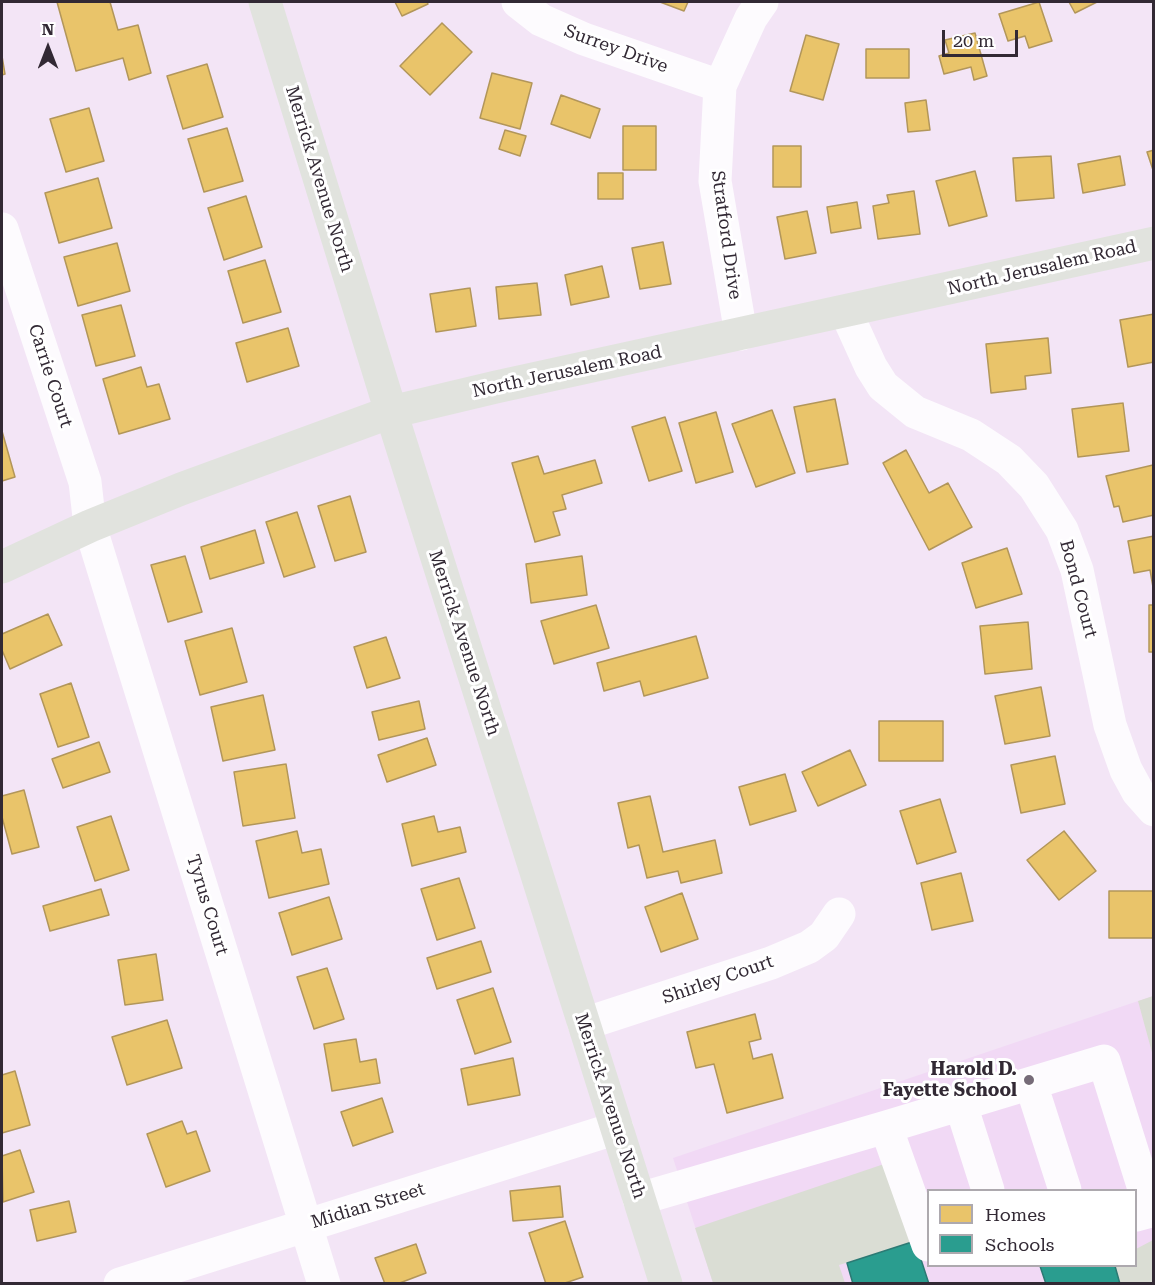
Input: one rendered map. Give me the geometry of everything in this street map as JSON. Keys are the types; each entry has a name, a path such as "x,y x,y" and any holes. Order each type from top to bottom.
{"main road":[{"name":"Merrick Avenue North","path":"265,2 391,412 666,1284"},
{"name":"North Jerusalem Road","path":"2,567 90,526 272,454 391,412 1154,243"}],"street":[{"name":"Surrey Drive","path":"518,2 541,20 584,39 720,86"},
{"name":"Stratford Drive","path":"741,334 715,182 720,86 751,18 762,2"},
{"name":"Carrie Court","path":"2,229 85,482 90,526"},
{"name":"Bond Court","path":"846,312 871,368 883,386 915,412 971,435 1009,460 1034,486 1062,530 1077,570 1110,725 1126,770 1138,792 1154,810"},
{"name":"Tyrus Court","path":"90,526 324,1284"},
{"name":"Shirley Court","path":"584,1024 771,963 809,948 824,936 839,914"},
{"path":"639,1199 886,1128 1104,1061 1151,1211 1137,1215"},
{"path":"1031,1084 1064,1189"},
{"path":"961,1105 987,1189"},
{"name":"Midian Street","path":"120,1284 617,1128"},
{"path":"886,1128 927,1242"}],"shaded area":[{"name":"Harold D. Fayette School","path":"1153,996 1153,1283 713,1283 673,1158"},
{"path":"1154,996 1153,1056 1138,1001"},
{"path":"887,1163 915,1242 839,1265 845,1283 713,1283 695,1228"},
{"path":"1153,1240 1153,1283 1119,1283 1113,1267 1137,1267 1137,1248"}],"building: Homes":[{"path":"57,2 110,2 118,30 138,25 151,73 129,80 123,58 76,71"},
{"path":"395,2 427,2 428,4 402,16"},
{"path":"660,2 688,2 684,11"},
{"path":"1039,2 1052,41 1029,48 1025,36 1008,41 999,14"},
{"path":"1069,2 1097,2 1075,13"},
{"path":"442,23 472,52 430,95 400,66"},
{"path":"975,33 987,76 974,80 971,67 944,74 939,56 949,53 945,40"},
{"path":"806,35 839,44 823,100 790,91"},
{"path":"866,49 909,49 909,78 866,78"},
{"path":"2,56 5,74 2,75"},
{"path":"207,64 223,117 183,129 167,76"},
{"path":"492,73 532,83 520,129 480,118"},
{"path":"561,95 600,109 590,138 551,124"},
{"path":"926,100 930,130 908,132 905,103"},
{"path":"89,108 104,161 66,172 50,119"},
{"path":"623,126 656,126 656,170 623,170"},
{"path":"227,128 243,181 204,192 188,139"},
{"path":"505,130 526,136 520,156 499,149"},
{"path":"773,146 801,146 801,187 773,187"},
{"path":"1154,150 1154,173 1147,152"},
{"path":"1051,156 1054,198 1016,201 1013,158"},
{"path":"1120,156 1125,185 1083,193 1078,164"},
{"path":"975,171 987,216 949,226 936,181"},
{"path":"598,173 623,173 623,199 598,199"},
{"path":"98,178 112,228 59,243 45,193"},
{"path":"914,191 920,234 878,239 873,206 889,203 887,195"},
{"path":"246,196 262,247 224,260 208,208"},
{"path":"857,202 861,228 831,233 827,207"},
{"path":"807,211 816,253 785,259 777,217"},
{"path":"663,242 671,284 640,289 632,248"},
{"path":"117,243 130,291 78,306 64,257"},
{"path":"265,260 281,312 243,323 228,271"},
{"path":"602,266 609,297 571,305 565,275"},
{"path":"537,283 541,315 499,319 496,287"},
{"path":"470,288 476,326 436,332 430,294"},
{"path":"121,305 135,356 96,366 82,315"},
{"path":"1154,314 1154,362 1128,367 1120,320"},
{"path":"288,328 299,366 247,382 236,343"},
{"path":"1048,338 1051,373 1025,376 1026,389 991,393 986,344"},
{"path":"141,367 147,387 159,384 170,419 119,434 103,379"},
{"path":"835,399 848,464 807,472 794,407"},
{"path":"1123,403 1129,451 1078,457 1072,409"},
{"path":"772,410 795,473 756,487 732,424"},
{"path":"716,412 733,472 696,483 679,423"},
{"path":"665,417 682,471 649,481 632,427"},
{"path":"2,431 15,477 2,481"},
{"path":"906,450 929,493 948,483 972,527 929,550 883,463"},
{"path":"538,456 544,474 595,460 602,483 562,495 566,509 553,512 560,535 535,542 512,463"},
{"path":"1153,465 1154,515 1123,522 1119,506 1114,507 1106,476"},
{"path":"350,496 366,552 335,561 318,506"},
{"path":"297,512 315,567 284,577 266,522"},
{"path":"255,530 264,563 210,579 201,547"},
{"path":"1154,536 1153,587 1150,570 1134,573 1128,541"},
{"path":"1007,548 1022,594 976,608 962,563"},
{"path":"185,556 202,612 168,622 151,565"},
{"path":"582,556 587,595 531,603 526,564"},
{"path":"596,605 609,648 554,664 541,621"},
{"path":"1149,605 1154,605 1154,652 1149,652"},
{"path":"48,614 62,645 10,669 2,650 2,634"},
{"path":"1028,622 1032,669 985,674 980,626"},
{"path":"232,628 247,682 200,695 185,641"},
{"path":"696,636 708,678 644,696 640,681 604,691 597,663"},
{"path":"386,637 400,678 367,688 354,647"},
{"path":"71,683 89,737 58,747 40,694"},
{"path":"1041,687 1050,736 1005,744 995,696"},
{"path":"263,695 275,750 223,761 211,707"},
{"path":"419,701 425,729 379,740 372,712"},
{"path":"879,721 943,721 943,761 879,761"},
{"path":"427,738 436,765 387,782 378,755"},
{"path":"99,742 110,772 63,788 52,759"},
{"path":"850,750 866,785 818,806 802,772"},
{"path":"1055,756 1065,804 1021,813 1011,765"},
{"path":"286,764 295,818 243,826 234,772"},
{"path":"785,774 796,811 750,825 739,787"},
{"path":"24,790 39,847 12,854 2,817 2,796"},
{"path":"650,796 663,852 715,840 722,873 681,883 678,871 647,878 639,845 628,848 618,803"},
{"path":"940,799 956,852 917,864 900,811"},
{"path":"111,816 129,870 95,881 77,827"},
{"path":"434,816 438,832 460,827 466,852 412,866 402,824"},
{"path":"297,831 302,853 321,849 329,884 269,898 256,841"},
{"path":"1064,831 1096,871 1059,900 1027,860"},
{"path":"961,873 973,921 932,930 921,883"},
{"path":"459,878 475,928 437,940 421,889"},
{"path":"101,889 109,915 50,931 43,906"},
{"path":"1109,891 1154,891 1154,938 1109,938"},
{"path":"682,893 698,939 661,952 645,907"},
{"path":"329,897 342,939 292,955 279,913"},
{"path":"481,941 491,972 437,989 427,958"},
{"path":"156,954 163,1000 125,1005 118,960"},
{"path":"327,968 344,1019 314,1029 297,977"},
{"path":"493,988 511,1042 475,1054 457,1000"},
{"path":"755,1014 761,1039 749,1042 753,1059 772,1054 783,1098 727,1113 714,1064 696,1068 687,1032"},
{"path":"167,1020 182,1068 127,1085 112,1037"},
{"path":"356,1039 360,1062 376,1059 380,1083 332,1091 324,1044"},
{"path":"513,1058 520,1095 468,1105 461,1069"},
{"path":"15,1071 30,1125 2,1133 2,1075"},
{"path":"382,1098 393,1132 353,1146 341,1112"},
{"path":"182,1121 187,1134 196,1131 210,1171 166,1187 147,1134"},
{"path":"20,1150 34,1192 3,1202 2,1156"},
{"path":"560,1186 563,1217 513,1221 510,1191"},
{"path":"69,1201 76,1232 37,1241 30,1210"},
{"path":"565,1221 583,1277 562,1284 546,1284 529,1233"},
{"path":"416,1244 426,1273 397,1284 385,1284 375,1258"}],"building: Schools":[{"path":"915,1241 929,1284 853,1284 847,1263"},
{"path":"1040,1267 1115,1267 1120,1284 1046,1284"}],"place":[{"name":"Harold D. Fayette School","path":"1029,1080"}]}
